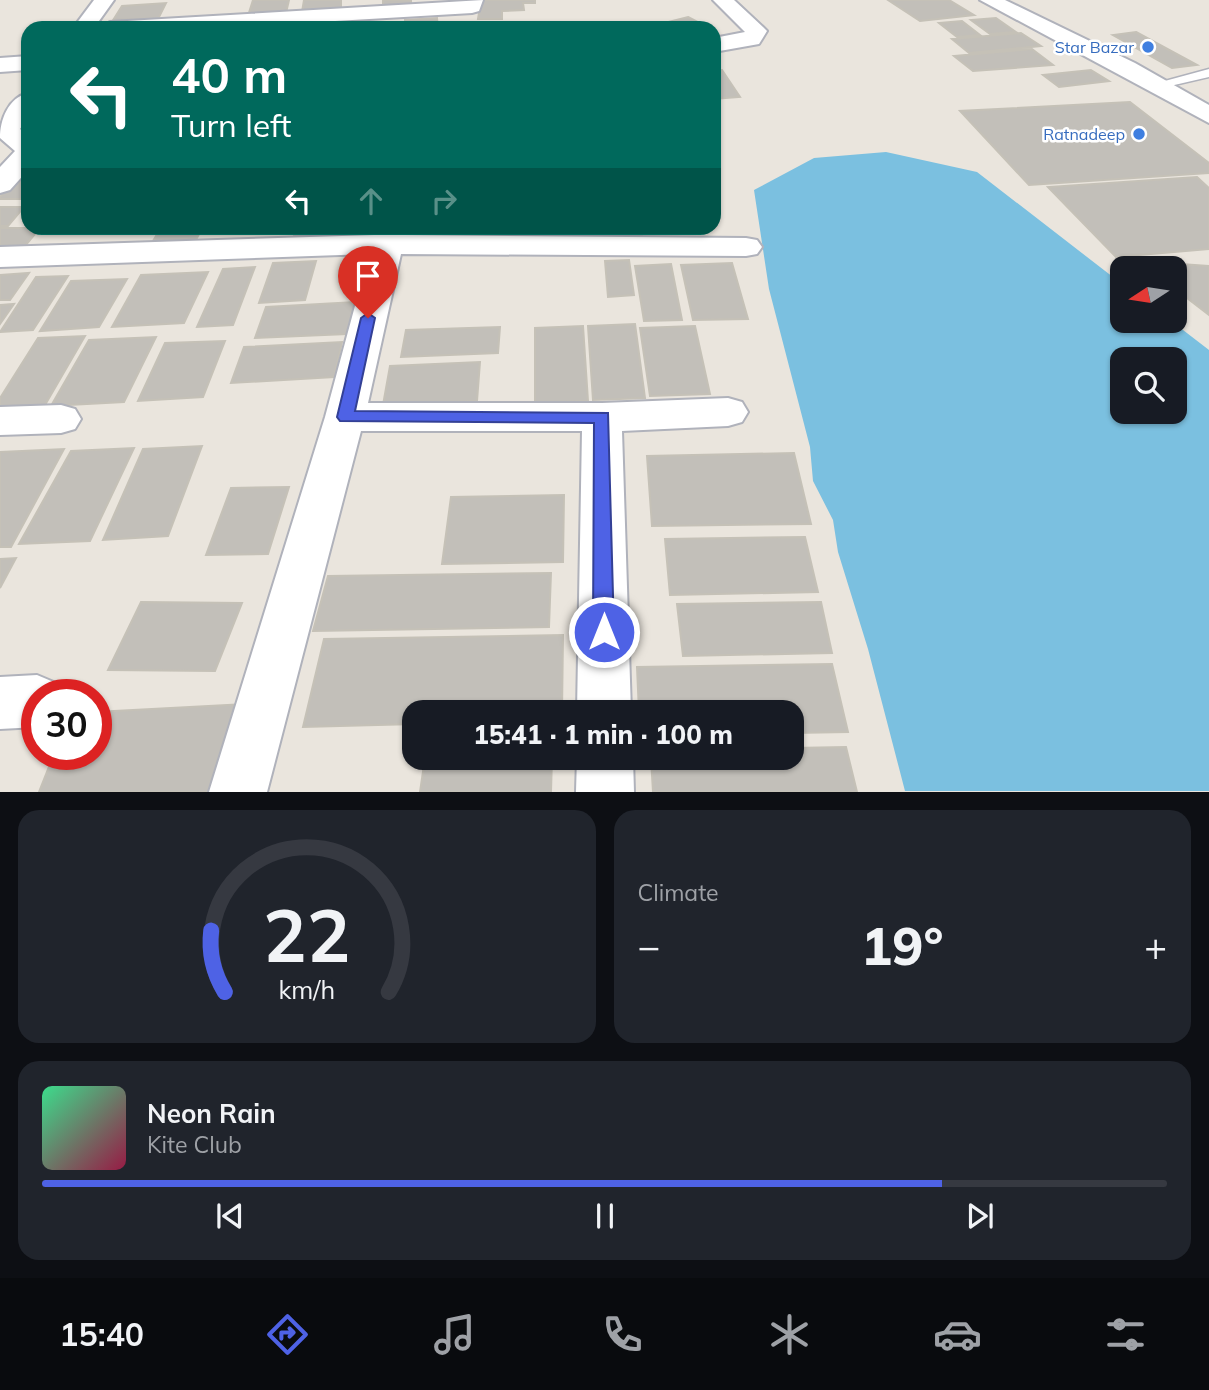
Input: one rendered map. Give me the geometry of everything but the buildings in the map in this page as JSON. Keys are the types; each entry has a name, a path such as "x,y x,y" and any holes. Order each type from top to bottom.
{"street":[{"path":"88,21 104,0"},
{"path":"361,21 472,7 473,0"},
{"path":"721,44 751,39 756,31 723,0"},
{"path":"990,0 1157,85 1209,115"},
{"path":"0,65 21,64"},
{"path":"21,108 3,130 21,145"},
{"path":"0,184 21,159"},
{"path":"238,792 345,417 388,236"},
{"path":"0,257 388,236 746,247"},
{"path":"345,417 602,417 728,412"},
{"path":"602,417 604,700"},
{"path":"0,421 61,419"},
{"path":"0,703 21,702"},
{"path":"605,770 605,792"}],"lane":[{"path":"1157,85 1209,74"}],"water":[{"path":"886,152 977,172 1110,275 1110,333 1187,333 1209,350 1209,791 905,791 868,649 838,552 833,520 813,481 810,447 769,289 754,190 814,158"}],"place":[{"name":"Star Bazar","path":"1148,47"},
{"name":"Ratnadeep","path":"1139,134"}],"route":[{"path":"368,318 345,417 602,417 604,632"}]}
